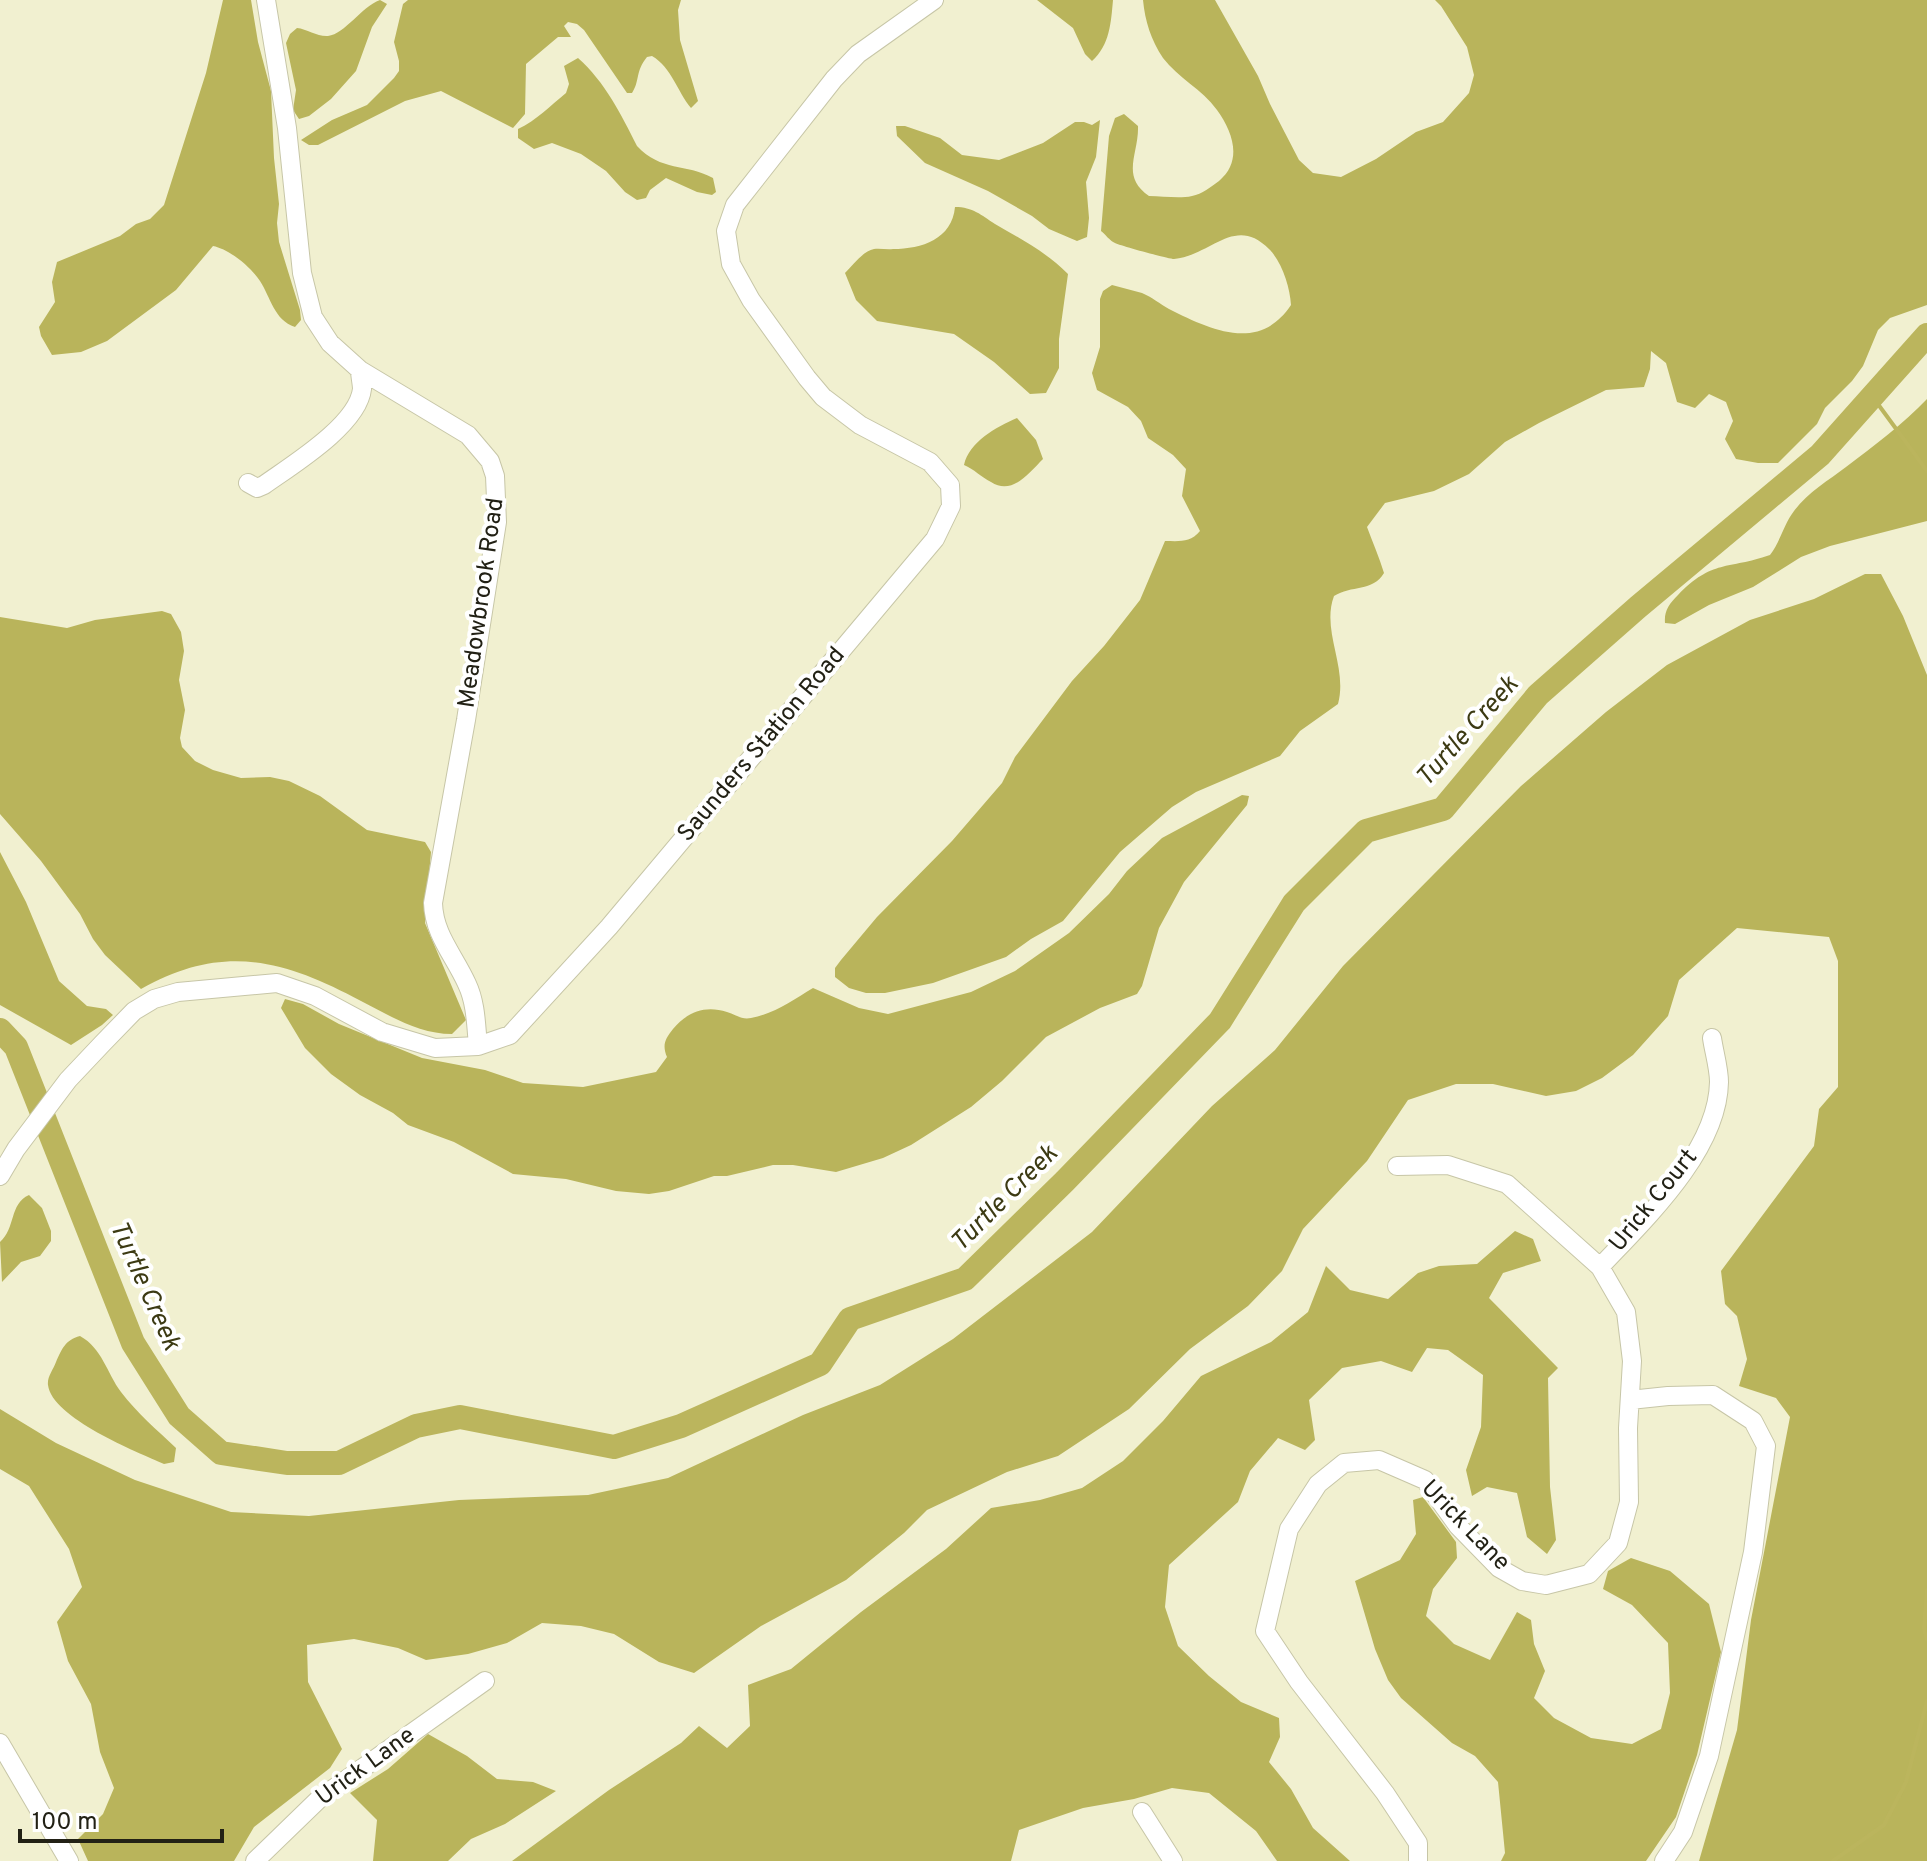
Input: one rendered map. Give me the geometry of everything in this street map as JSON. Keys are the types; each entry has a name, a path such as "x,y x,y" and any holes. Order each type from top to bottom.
{"street":[{"name":"Meadowbrook Road","path":"266,0 287,128 302,273 306,295 321,331 345,359 360,370 468,435 490,461 498,489 497,522 433,903 436,928 469,986 478,1046"},
{"name":"Saunders Station Road","path":"0,1176 16,1149 68,1080 134,1011 154,999 208,987 277,983 315,996 382,1032 443,1049 478,1046 510,1035 609,927 935,539 951,506 950,485 930,462 860,425 823,397 751,300 731,264 726,231 735,205 834,79 858,54 934,0"},
{"path":"248,483 257,488 264,485 308,453 348,418 362,389 360,370"},
{"name":"Urick Court","path":"1600,1267 1641,1224 1683,1171 1711,1125 1719,1082 1712,1038"},
{"name":"Urick Lane","path":"1397,1166 1448,1165 1507,1184 1600,1267 1626,1312 1632,1361 1629,1502 1618,1543 1589,1574 1546,1585 1522,1581 1499,1568 1458,1526 1425,1480 1379,1460 1344,1463 1318,1484 1289,1529 1265,1631 1299,1682 1385,1793 1418,1843 1418,1861"},
{"path":"1630,1400 1713,1395 1753,1421 1766,1446 1753,1552 1709,1756 1683,1832 1664,1861"},
{"name":"Urick Lane","path":"255,1861 319,1799 485,1681"},
{"path":"0,1743 69,1861"},
{"path":"1142,1812 1173,1861"}],"shaded area":[{"path":"223,0 251,0 271,91 279,242 301,320 295,327 282,319 251,270 233,255 213,246 176,290 107,341 81,352 52,355 39,327 55,302 52,282 57,262 120,236 136,224 150,219 164,205 206,73"},
{"path":"380,0 387,4 372,27 356,71 331,99 309,116 299,119 293,110 296,90 286,43 290,34 297,28 324,36 334,34"},
{"path":"408,0 681,0 678,10 680,40 698,101 691,108 669,73 652,56 643,62 632,93 627,93 584,30 568,22 564,26 571,37 558,37 526,64 525,114 513,128 441,91 405,101 318,145 309,145 301,140 332,120 367,105 394,78 399,71 399,61 394,42 403,4"},
{"path":"1037,0 1113,0 1106,40 1092,61 1085,54 1073,28"},
{"path":"1143,0 1215,0 1258,76 1299,160 1313,173 1341,177 1376,159 1416,132 1443,122 1469,93 1474,75 1467,47 1435,0 1927,0 1927,305 1890,318 1878,330 1863,366 1852,381 1825,408 1817,424 1778,463 1736,459 1725,439 1733,421 1726,402 1709,394 1695,408 1677,402 1666,363 1651,351 1650,369 1644,387 1606,390 1505,442 1469,474 1434,491 1385,503 1367,527 1384,573 1368,586 1334,596 1331,622 1340,676 1338,704 1300,731 1280,756 1196,792 1172,807 1120,852 1063,921 1006,957 933,983 885,993 866,993 849,988 835,977 835,968 877,917 952,841 1002,783 1015,757 1072,681 1140,600 1165,541 1188,539 1200,531 1182,496 1186,469 1173,455 1148,438 1141,421 1128,407 1097,390 1092,373 1100,347 1100,299 1103,291 1112,285 1142,293 1201,324 1234,333 1264,329 1278,320 1291,305 1278,261 1257,239 1245,235 1233,236 1174,259 1115,243 1101,231 1109,136 1115,118 1124,114 1138,126 1133,172 1135,181 1149,196 1199,194 1219,181 1231,165 1233,156 1231,137 1217,110 1163,58 1149,30"},
{"path":"578,58 604,88 637,146 664,164 713,178 716,192 712,195 697,192 666,178 650,190 646,198 637,200 606,171 581,154 552,143 534,149 518,138 518,129 566,93 569,84 564,66"},
{"path":"1100,120 1096,157 1086,182 1087,237 1077,241 1049,229 988,191 925,163 897,136 896,126 940,138 962,155 999,160 1043,143 1075,122 1092,125"},
{"path":"955,207 967,208 981,215 1042,252 1068,274 1059,339 1059,368 1046,393 1030,394 994,362 954,334 877,321 856,300 845,273 858,259 874,249 914,247 934,240 948,227"},
{"path":"1927,399 1927,521 1830,546 1801,557 1753,587 1709,605 1675,624 1665,623 1666,611 1672,601 1701,576 1711,570 1770,555 1791,516 1805,498 1888,434"},
{"path":"1017,418 1036,440 1043,459 1026,476 1013,485 999,486 964,465 977,442"},
{"path":"1865,574 1881,574 1903,616 1927,675 1927,1861 1699,1861 1737,1730 1751,1620 1790,1417 1776,1398 1739,1386 1747,1359 1737,1316 1725,1304 1721,1271 1814,1146 1819,1109 1838,1087 1838,961 1829,937 1737,928 1679,980 1668,1016 1633,1055 1602,1078 1576,1091 1546,1096 1493,1084 1456,1084 1408,1100 1367,1161 1303,1229 1282,1271 1248,1306 1190,1349 1129,1409 1058,1456 1007,1472 927,1510 846,1580 761,1626 694,1673 659,1662 614,1634 581,1626 542,1623 507,1643 468,1654 426,1660 398,1648 354,1639 307,1645 308,1682 342,1749 330,1768 254,1827 234,1861 88,1861 78,1839 103,1814 114,1788 100,1752 91,1704 68,1661 57,1622 82,1587 69,1549 29,1486 0,1469 0,1409 56,1443 135,1480 231,1512 309,1516 459,1500 588,1495 668,1478 803,1415 880,1385 953,1339 1092,1232 1212,1106 1275,1050 1343,966 1521,786 1606,712 1667,665 1750,620 1814,599"},
{"path":"162,611 171,614 181,632 184,651 179,680 185,710 180,738 182,747 195,761 241,778 270,777 289,781 320,796 367,830 425,842 431,852 425,923 466,1020 452,1034 416,1028 305,975 252,962 199,966 141,989 105,955 80,914 41,861 0,814 0,617 67,628 95,620"},
{"path":"1242,795 1249,796 1247,805 1184,882 1159,928 1137,994 1100,1008 1046,1037 971,1107 911,1145 883,1158 836,1172 773,1165 714,1176 669,1191 649,1194 616,1191 566,1179 513,1174 454,1142 408,1125 360,1095 331,1074 305,1048 281,1008 285,999 303,1004 339,1024 422,1058 485,1070 523,1083 583,1087 656,1072 667,1057 665,1046 673,1029 684,1018 704,1010 719,1010 751,1018 775,1010 813,988 859,1008 888,1014 971,992 1015,971 1069,933 1162,838"},
{"path":"0,852 26,902 59,981 87,1006 106,1009 113,1015 71,1045 0,1005"},
{"path":"29,1195 42,1208 51,1231 51,1241 40,1256 21,1262 2,1282 0,1242 18,1204"},
{"path":"1515,1231 1533,1239 1541,1261 1503,1273 1489,1298 1558,1368 1548,1378 1550,1487 1556,1540 1547,1554 1527,1537 1517,1493 1487,1487 1472,1496 1466,1470 1481,1427 1483,1375 1448,1350 1427,1348 1412,1372 1381,1361 1342,1368 1309,1400 1315,1440 1305,1450 1278,1438 1250,1471 1238,1502 1169,1565 1165,1607 1178,1646 1241,1702 1279,1718 1280,1737 1269,1762 1291,1789 1313,1828 1350,1861 1277,1861 1256,1831 1209,1793 1172,1788 1134,1799 1083,1808 1019,1830 1011,1861 512,1861 609,1790 681,1743 699,1726 727,1748 750,1726 748,1685 791,1669 946,1549 991,1508 1040,1500 1082,1488 1123,1461 1163,1421 1201,1376 1271,1342 1308,1312 1326,1266 1350,1290 1388,1299 1418,1273 1439,1266 1477,1264"},
{"path":"80,1336 94,1347 127,1400 176,1448 174,1462 164,1464 97,1432 64,1410 53,1397 48,1385 50,1374 65,1346"},
{"path":"1423,1497 1456,1542 1457,1558 1433,1589 1426,1616 1454,1644 1490,1660 1517,1612 1531,1620 1534,1644 1545,1671 1534,1698 1554,1718 1591,1738 1632,1744 1661,1729 1670,1693 1668,1643 1632,1605 1603,1589 1608,1571 1631,1558 1670,1571 1709,1604 1721,1652 1697,1755 1676,1817 1646,1861 1501,1861 1505,1853 1498,1782 1475,1756 1452,1743 1401,1698 1388,1680 1375,1649 1355,1581 1400,1560 1416,1534 1413,1500"},
{"path":"428,1734 467,1756 497,1779 533,1782 556,1791 505,1824 471,1839 448,1861 373,1861 377,1820 350,1793 388,1769"}],"waterway":[{"name":"Turtle Creek","path":"0,1030 16,1047 133,1343 179,1416 221,1453 287,1463 339,1463 416,1426 460,1417 614,1447 681,1426 820,1364 850,1319 965,1279 1220,1021 1294,903 1366,831 1443,809 1538,695 1820,455 1927,335"},
{"path":"1872,396 1927,471"},
{"path":"1927,1590 1924,1629 1927,1640"},
{"path":"1833,1861 1884,1825 1906,1782 1927,1701"}]}
